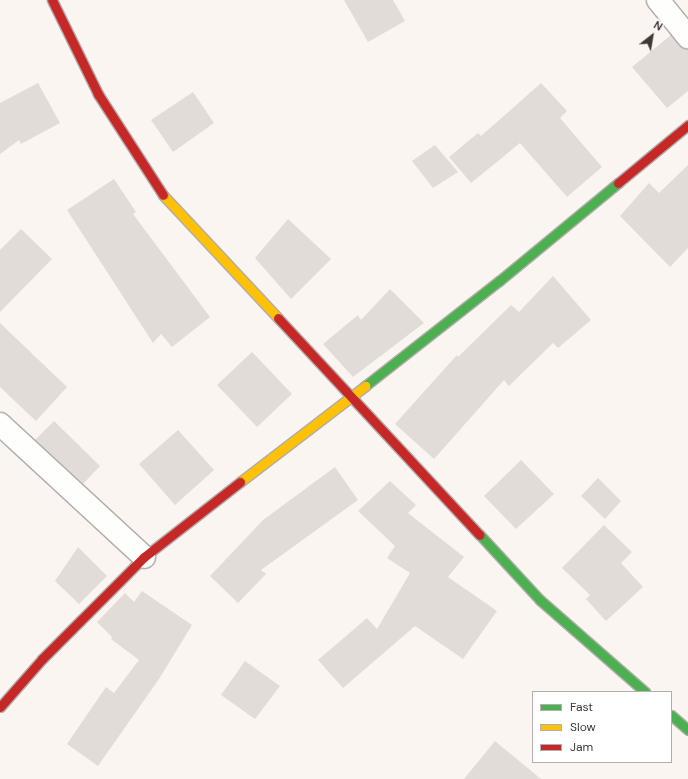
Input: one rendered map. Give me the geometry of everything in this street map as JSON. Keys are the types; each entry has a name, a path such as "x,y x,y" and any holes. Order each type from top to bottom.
{"street":[{"path":"52,0 98,94 164,197 352,395 540,600 644,691"},
{"path":"658,0 688,37"},
{"path":"0,707 42,659 144,557 499,282 688,124"},
{"path":"0,424 144,557"},
{"path":"672,716 688,730"}],"building":[{"path":"344,0 393,0 405,21 368,42"},
{"path":"671,35 679,45 688,49 688,91 667,108 632,67"},
{"path":"38,83 60,123 21,144 19,140 0,154 0,103"},
{"path":"541,83 567,111 560,118 602,167 567,197 520,143 471,183 449,157 478,133 481,136"},
{"path":"193,92 214,123 173,152 151,120"},
{"path":"435,145 458,172 433,188 412,161"},
{"path":"688,165 688,248 670,267 620,216 649,183 659,193"},
{"path":"114,179 136,212 133,214 210,317 172,347 161,334 153,343 67,210"},
{"path":"288,219 331,259 291,299 255,258"},
{"path":"21,229 52,259 0,312 0,250"},
{"path":"553,276 591,320 558,348 553,343 509,386 504,380 434,459 395,424 457,355 458,357 511,305 519,312"},
{"path":"390,289 424,323 353,377 323,344 358,315 361,320"},
{"path":"0,323 67,387 36,421 0,387"},
{"path":"252,352 292,394 257,427 217,385"},
{"path":"54,421 100,466 83,484 35,440"},
{"path":"178,430 214,470 175,505 139,464"},
{"path":"521,460 554,494 516,529 484,496"},
{"path":"335,467 358,500 261,570 266,574 238,603 210,576 263,520"},
{"path":"598,478 621,501 605,519 581,496"},
{"path":"390,481 416,505 408,513 464,557 448,577 497,611 463,659 415,626 343,688 318,660 367,618 377,629 410,573 387,558 395,546 358,511"},
{"path":"604,525 632,552 621,563 643,587 606,621 586,599 590,595 562,568"},
{"path":"78,547 107,576 79,604 55,581"},
{"path":"142,591 192,625 159,679 98,766 67,744 106,687 114,693 139,660 111,639 112,637 97,622 125,593 134,602"},
{"path":"245,661 280,686 255,719 221,695"},
{"path":"495,741 541,779 464,779"}],"traffic: fast":[{"path":"365,386 499,281 618,183"},
{"path":"480,535 540,600 644,691"},
{"path":"672,716 688,730"}],"traffic: slow":[{"path":"163,195 278,318"},
{"path":"240,482 365,386"}],"traffic: jam":[{"path":"52,0 98,94 163,195"},
{"path":"618,183 688,125"},
{"path":"278,318 480,535"},
{"path":"0,707 42,659 144,557 240,482"}]}
